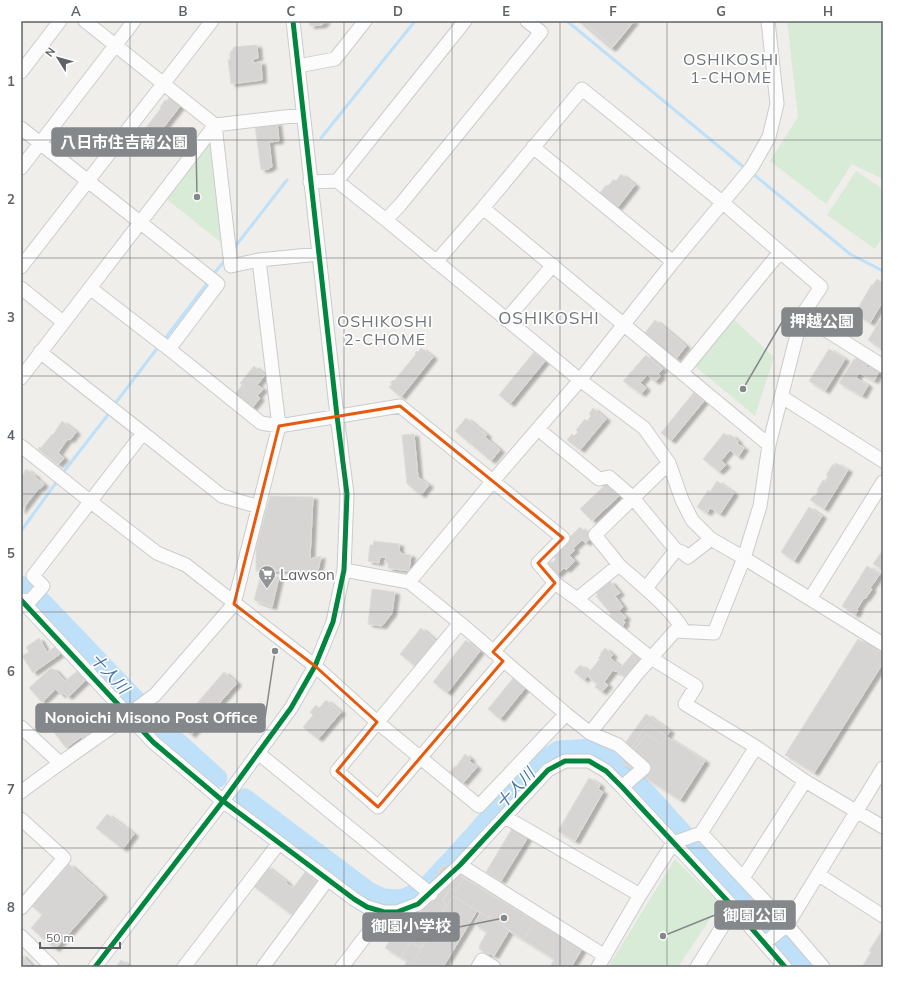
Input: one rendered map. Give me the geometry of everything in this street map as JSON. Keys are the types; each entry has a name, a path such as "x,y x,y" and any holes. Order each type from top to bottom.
{"street":[{"path":"21,72 60,21"},
{"path":"85,21 215,125 230,259 164,345"},
{"path":"21,168 134,21"},
{"path":"21,267 212,21"},
{"path":"95,967 223,801 291,708 315,666 333,622 344,570 347,494 302,115 293,21"},
{"path":"298,66 335,59 365,21"},
{"path":"337,181 466,21"},
{"path":"386,220 400,205 541,32 527,21"},
{"path":"409,582 492,482 580,380 673,262 749,171 769,137 777,104 768,21"},
{"path":"436,262 582,89 722,202 821,287 802,315 769,445 760,506 744,558 714,633 675,631 590,733"},
{"path":"21,378 215,125 302,115"},
{"path":"21,128 214,280"},
{"path":"533,147 673,262"},
{"path":"310,182 337,181 580,380 644,428 669,463 682,500 692,520 711,539 883,644"},
{"path":"483,208 769,445"},
{"path":"682,372 780,252"},
{"path":"230,259 259,260 319,254"},
{"path":"21,792 60,762 131,714 146,700 155,695 234,604 260,507 279,426 259,260"},
{"path":"506,320 553,265"},
{"path":"21,288 64,322"},
{"path":"90,288 164,345 261,424 279,426 400,406 563,538 538,563 555,583 651,658 696,686 685,704 756,747 805,781 857,810 883,827"},
{"path":"802,315 883,366"},
{"path":"40,352 222,496 260,507"},
{"path":"782,398 883,460"},
{"path":"538,430 599,479 609,477 633,498 676,550 682,552 688,557 711,539"},
{"path":"143,432 33,576 43,586 23,600 131,714 153,742 223,801 354,899 367,907 384,912 397,912 418,904 428,892 460,865 548,770 565,761 589,762 606,771 624,785 734,908 767,942 781,965"},
{"path":"21,446 157,553 186,565 315,666 377,722 479,806 566,714"},
{"path":"669,463 595,535 619,565 646,588 679,622 684,631"},
{"path":"810,599 883,482"},
{"path":"646,588 676,550"},
{"path":"577,599 619,565"},
{"path":"344,570 409,582 590,733 618,745 644,768 624,785"},
{"path":"493,652 555,583"},
{"path":"460,624 337,771 378,807 503,661"},
{"path":"21,727 60,762"},
{"path":"598,967 640,895 676,842 698,834 756,747"},
{"path":"258,753 428,892"},
{"path":"767,942 784,928 819,875 883,768"},
{"path":"743,878 805,781"},
{"path":"505,817 640,895"},
{"path":"21,819 64,858 21,908"},
{"path":"698,834 743,878 784,928 824,967"},
{"path":"184,967 279,843"},
{"path":"460,865 605,956"},
{"path":"819,875 883,916"},
{"path":"263,967 328,879"},
{"path":"697,967 734,908"},
{"path":"342,967 384,912"},
{"path":"21,936 52,967"},
{"path":"478,967 482,960 494,967"}],"highlighted area":[{"path":"400,406 563,538 538,563 555,583 493,652 503,661 378,807 337,771 377,722 315,666 234,604 279,426"}],"green space":[{"path":"787,21 883,21 883,176 881,178 852,164 826,204 770,161 798,117"},
{"path":"206,145 211,145 223,244 165,198"},
{"path":"856,171 883,189 883,236 875,249 827,215"},
{"path":"729,315 774,357 755,416 690,362"},
{"path":"675,859 720,904 678,967 608,967"}],"building":[{"path":"309,21 326,21 322,25 310,26"},
{"path":"578,21 634,21 611,49"},
{"path":"582,21 634,21 613,47"},
{"path":"257,45 258,58 253,59 253,63 261,62 262,80 231,84 228,60 230,59 230,53 234,47"},
{"path":"170,96 181,105 149,146 138,138 161,108 160,107 165,100 167,101"},
{"path":"277,123 279,141 269,142 272,167 261,170 255,126"},
{"path":"621,174 635,185 617,208 599,194 606,185 608,186 614,179 616,181"},
{"path":"877,279 883,283 883,301 870,323 855,313 872,284 873,285"},
{"path":"883,315 883,344 880,348 868,340"},
{"path":"655,320 686,346 676,359 645,333"},
{"path":"421,348 433,357 401,397 389,387 392,384 390,383 393,380 394,381 416,354 415,353"},
{"path":"829,349 845,359 825,391 809,381"},
{"path":"534,352 545,361 510,404 499,395"},
{"path":"646,355 663,369 658,374 661,376 655,382 647,375 640,383 646,388 641,394 623,381"},
{"path":"856,357 868,364 866,367 869,368 870,366 879,371 874,381 859,373 856,378 868,385 862,396 839,383"},
{"path":"254,366 265,375 257,385 263,389 257,396 260,398 252,408 235,394 242,385 240,383"},
{"path":"694,392 704,401 671,441 661,433"},
{"path":"593,408 606,419 580,450 567,440 572,434 574,436 578,432 576,430 585,419 587,421 591,416 589,414"},
{"path":"466,418 487,435 485,437 500,450 491,461 455,431"},
{"path":"62,421 76,432 70,440 68,439 58,453 64,458 58,465 38,449 39,447 41,448 52,434 53,435"},
{"path":"724,433 729,437 731,435 738,441 737,443 744,448 738,457 730,450 721,461 726,465 719,472 703,459"},
{"path":"414,434 418,477 429,485 421,495 407,484 402,435"},
{"path":"836,463 848,470 824,509 810,500 814,495 815,496 823,480 825,481 828,476 826,475 833,464 834,466"},
{"path":"26,469 44,484 40,489 39,488 21,511 21,478"},
{"path":"717,481 734,493 720,514 710,508 707,513 697,507 708,490 710,492"},
{"path":"608,482 616,490 614,492 619,496 592,521 580,509"},
{"path":"270,496 313,497 310,559 321,556 318,571 256,571 256,548"},
{"path":"809,507 822,516 794,561 781,552"},
{"path":"580,527 583,530 585,529 591,535 591,538 586,543 582,540 573,548 575,550 569,555 575,561 566,570 564,568 557,575 551,568 549,570 544,565 548,560 552,563 556,559 552,554"},
{"path":"374,541 399,544 400,554 411,555 409,571 388,568 388,563 385,562 386,557 380,557 379,563 368,561 370,545 373,545"},
{"path":"882,551 883,552 883,570 873,564"},
{"path":"867,566 880,574 870,588 872,589 857,609 858,610 855,615 842,606"},
{"name":"Lawson","path":"261,574 279,577 272,607 254,600"},
{"path":"610,581 620,593 615,596 623,607 619,611 626,617 623,621 625,622 622,627 608,618 611,614 596,596 598,595 596,593"},
{"path":"372,589 395,592 392,613 382,626 368,624"},
{"path":"421,628 437,642 416,667 400,654"},
{"path":"39,638 47,652 55,647 60,654 33,673 22,656 29,652 26,647"},
{"path":"858,639 864,643 865,641 873,645 872,647 883,654 883,663 814,773 785,755"},
{"path":"466,640 480,651 447,693 433,682"},
{"path":"605,648 613,655 610,658 621,667 635,651 643,657 626,678 613,670 604,682 608,685 602,692 595,687 597,684 587,676 584,680 574,672 580,665 589,672 600,659 598,658"},
{"path":"51,668 53,670 54,669 65,681 77,671 86,680 68,697 63,693 61,695 56,689 42,702 29,688"},
{"path":"224,672 237,683 191,735 179,724"},
{"path":"224,672 237,683 191,735 179,724"},
{"path":"514,677 526,687 500,719 488,709"},
{"path":"326,700 341,712 318,739 303,727 313,715 310,712 316,705 319,708"},
{"path":"80,713 97,736 86,744 81,737 66,748 50,727 58,721 60,723 62,722 64,725"},
{"path":"646,714 670,731 661,744 646,734 634,750 625,743"},
{"path":"647,724 705,761 680,800 622,763"},
{"path":"465,754 471,759 469,761 477,767 463,783 449,773 455,766 456,767"},
{"path":"589,778 600,785 598,789 603,792 575,841 558,831"},
{"path":"589,778 600,785 598,789 603,792 575,841 558,831"},
{"path":"107,814 134,834 123,849 96,828"},
{"path":"513,827 528,837 501,881 486,872"},
{"path":"69,864 103,895 55,949 31,928 42,915 32,906"},
{"path":"443,865 535,921 524,939 453,896 412,964 385,948 394,933 404,939 431,896 425,893"},
{"path":"266,866 293,888 305,872 317,881 292,915 252,885"},
{"path":"464,878 582,949 571,967 554,967 551,965 554,959 509,931 494,956 489,953 488,955 479,949 480,944 487,932 474,924 480,913 477,911 443,967 404,967 407,961 401,957 410,942 420,948 446,905 442,901 450,888 456,891"},
{"path":"883,929 883,967 862,967 871,952 869,951"},
{"path":"21,954 33,967 21,967"},
{"path":"121,960 130,967 116,967"}],"waterway":[{"path":"321,138 415,21"},
{"path":"567,21 746,169"},
{"path":"752,173 850,254 883,271"},
{"path":"234,248 287,180"},
{"path":"212,276 226,259"},
{"path":"164,340 209,281"},
{"path":"114,405 159,346"},
{"path":"62,474 110,412"},
{"path":"21,531 58,480"},
{"name":"十人川","path":"21,585 35,594 165,730 218,778"},
{"name":"十人川","path":"245,798 370,892 383,898 401,899 423,890 536,765 559,750 593,748 606,755 649,795 804,967"}],"cycle path":[{"path":"95,967 223,801 291,708 315,666 333,622 344,570 347,494 293,21"},
{"path":"21,600 153,742 223,801 354,899 367,907 384,912 397,912 418,904 460,865 548,770 565,761 589,761 606,771 622,787 734,908 785,967"}],"place":[{"name":"八日市住吉南公園","path":"197,197"},
{"name":"押越公園","path":"743,389"},
{"name":"Lawson","path":"267,589"},
{"name":"Nonoichi Misono Post Office","path":"275,651"},
{"name":"御園小学校","path":"504,918"},
{"name":"御園公園","path":"663,936"}],"district":[{"name":"OSHIKOSHI 1-CHOME","path":"731,68"},
{"name":"OSHIKOSHI","path":"549,317"},
{"name":"OSHIKOSHI 2-CHOME","path":"385,330"}]}
